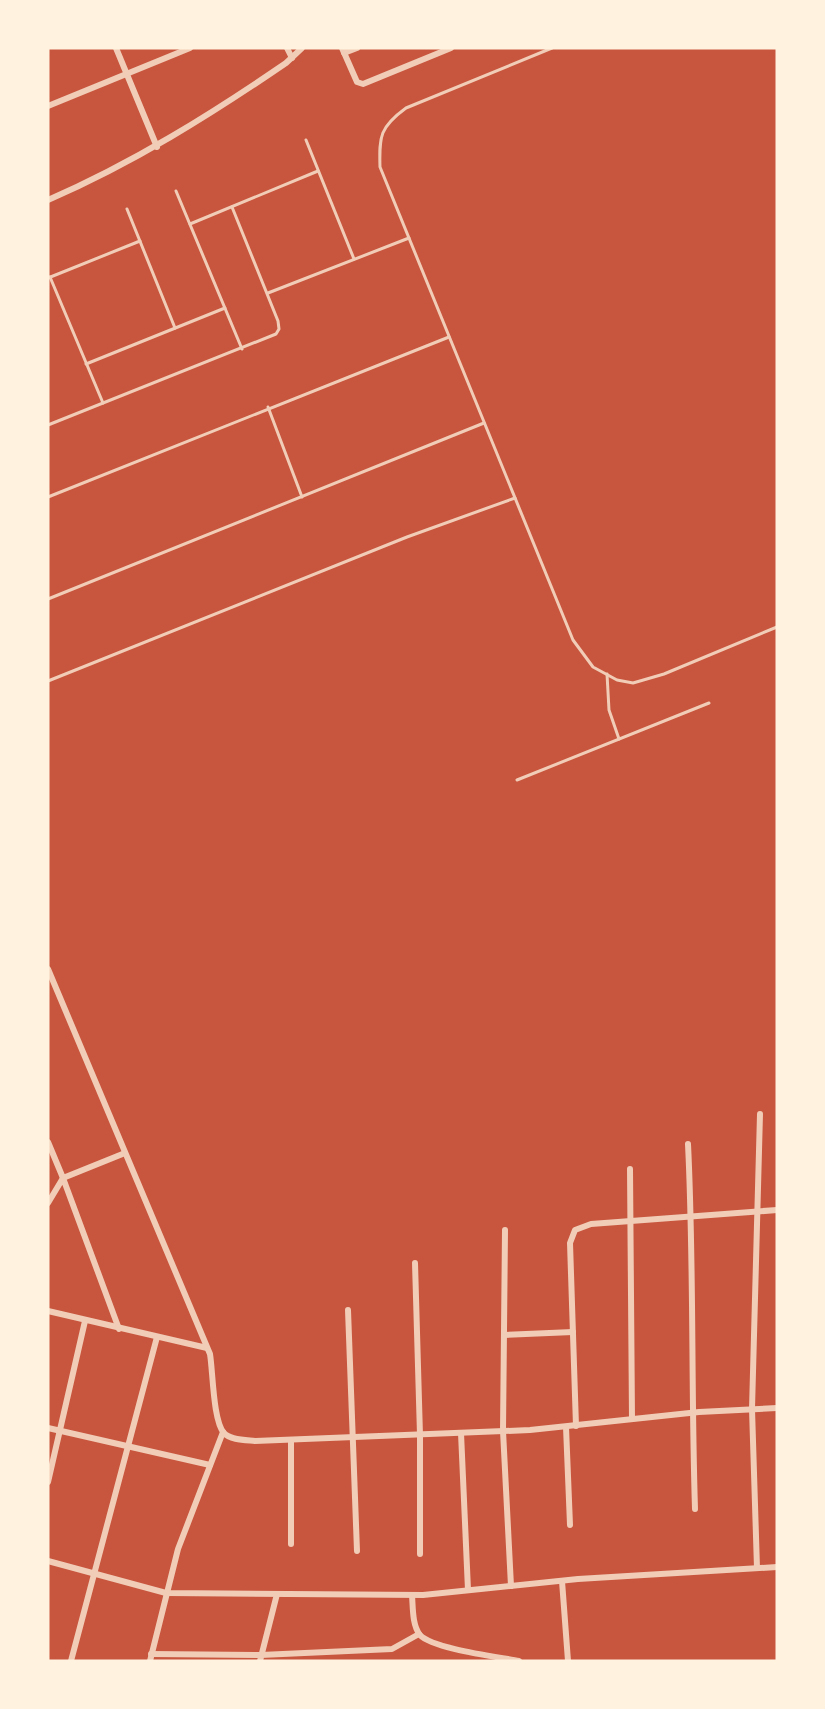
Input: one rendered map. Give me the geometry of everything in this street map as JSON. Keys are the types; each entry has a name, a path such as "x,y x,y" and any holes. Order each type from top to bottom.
{"street":[{"path":"116,48 157,147"},
{"path":"48,106 190,48"},
{"path":"287,48 292,58"},
{"path":"48,200 157,147 254,85 292,58 302,48"},
{"path":"357,48 343,51 357,82 363,84 451,48"},
{"path":"48,969 207,1348 213,1374 218,1422 223,1432 230,1437 255,1441 503,1431 566,1427 692,1413 777,1408"},
{"path":"757,1568 752,1409 760,1114"},
{"path":"48,1142 119,1329"},
{"path":"688,1144 692,1217 692,1413 695,1509"},
{"path":"48,1203 63,1178 125,1152"},
{"path":"630,1169 632,1419"},
{"path":"576,1426 572,1236 580,1227 777,1210"},
{"path":"505,1230 503,1431 511,1586"},
{"path":"415,1263 420,1435 420,1554"},
{"path":"348,1310 357,1551"},
{"path":"48,1311 207,1348"},
{"path":"48,1482 85,1321"},
{"path":"504,1335 573,1332"},
{"path":"71,1661 157,1337"},
{"path":"566,1427 570,1525"},
{"path":"48,1428 210,1465"},
{"path":"223,1432 178,1548 150,1658 260,1658 392,1649 419,1634"},
{"path":"461,1433 468,1590"},
{"path":"291,1440 291,1545"},
{"path":"48,1561 166,1593 277,1594 412,1594 562,1581 777,1567"},
{"path":"562,1581 568,1661"},
{"path":"260,1658 277,1594"},
{"path":"412,1594 414,1622 419,1634 448,1647 519,1661"}],"lane":[{"path":"552,48 406,108 390,120 380,136 380,167 573,640 593,667 617,680 633,683 664,674 777,627"},
{"path":"306,140 354,259"},
{"path":"190,224 318,171"},
{"path":"177,191 242,349"},
{"path":"48,425 276,334 279,329 268,293 232,207"},
{"path":"127,209 175,328"},
{"path":"268,293 409,238"},
{"path":"103,403 49,278 140,241"},
{"path":"86,364 225,308"},
{"path":"48,497 268,407 449,337"},
{"path":"268,407 302,497"},
{"path":"48,599 484,423"},
{"path":"48,681 407,537 515,498"},
{"path":"607,674 609,710 619,740"},
{"path":"517,780 709,703"}]}
